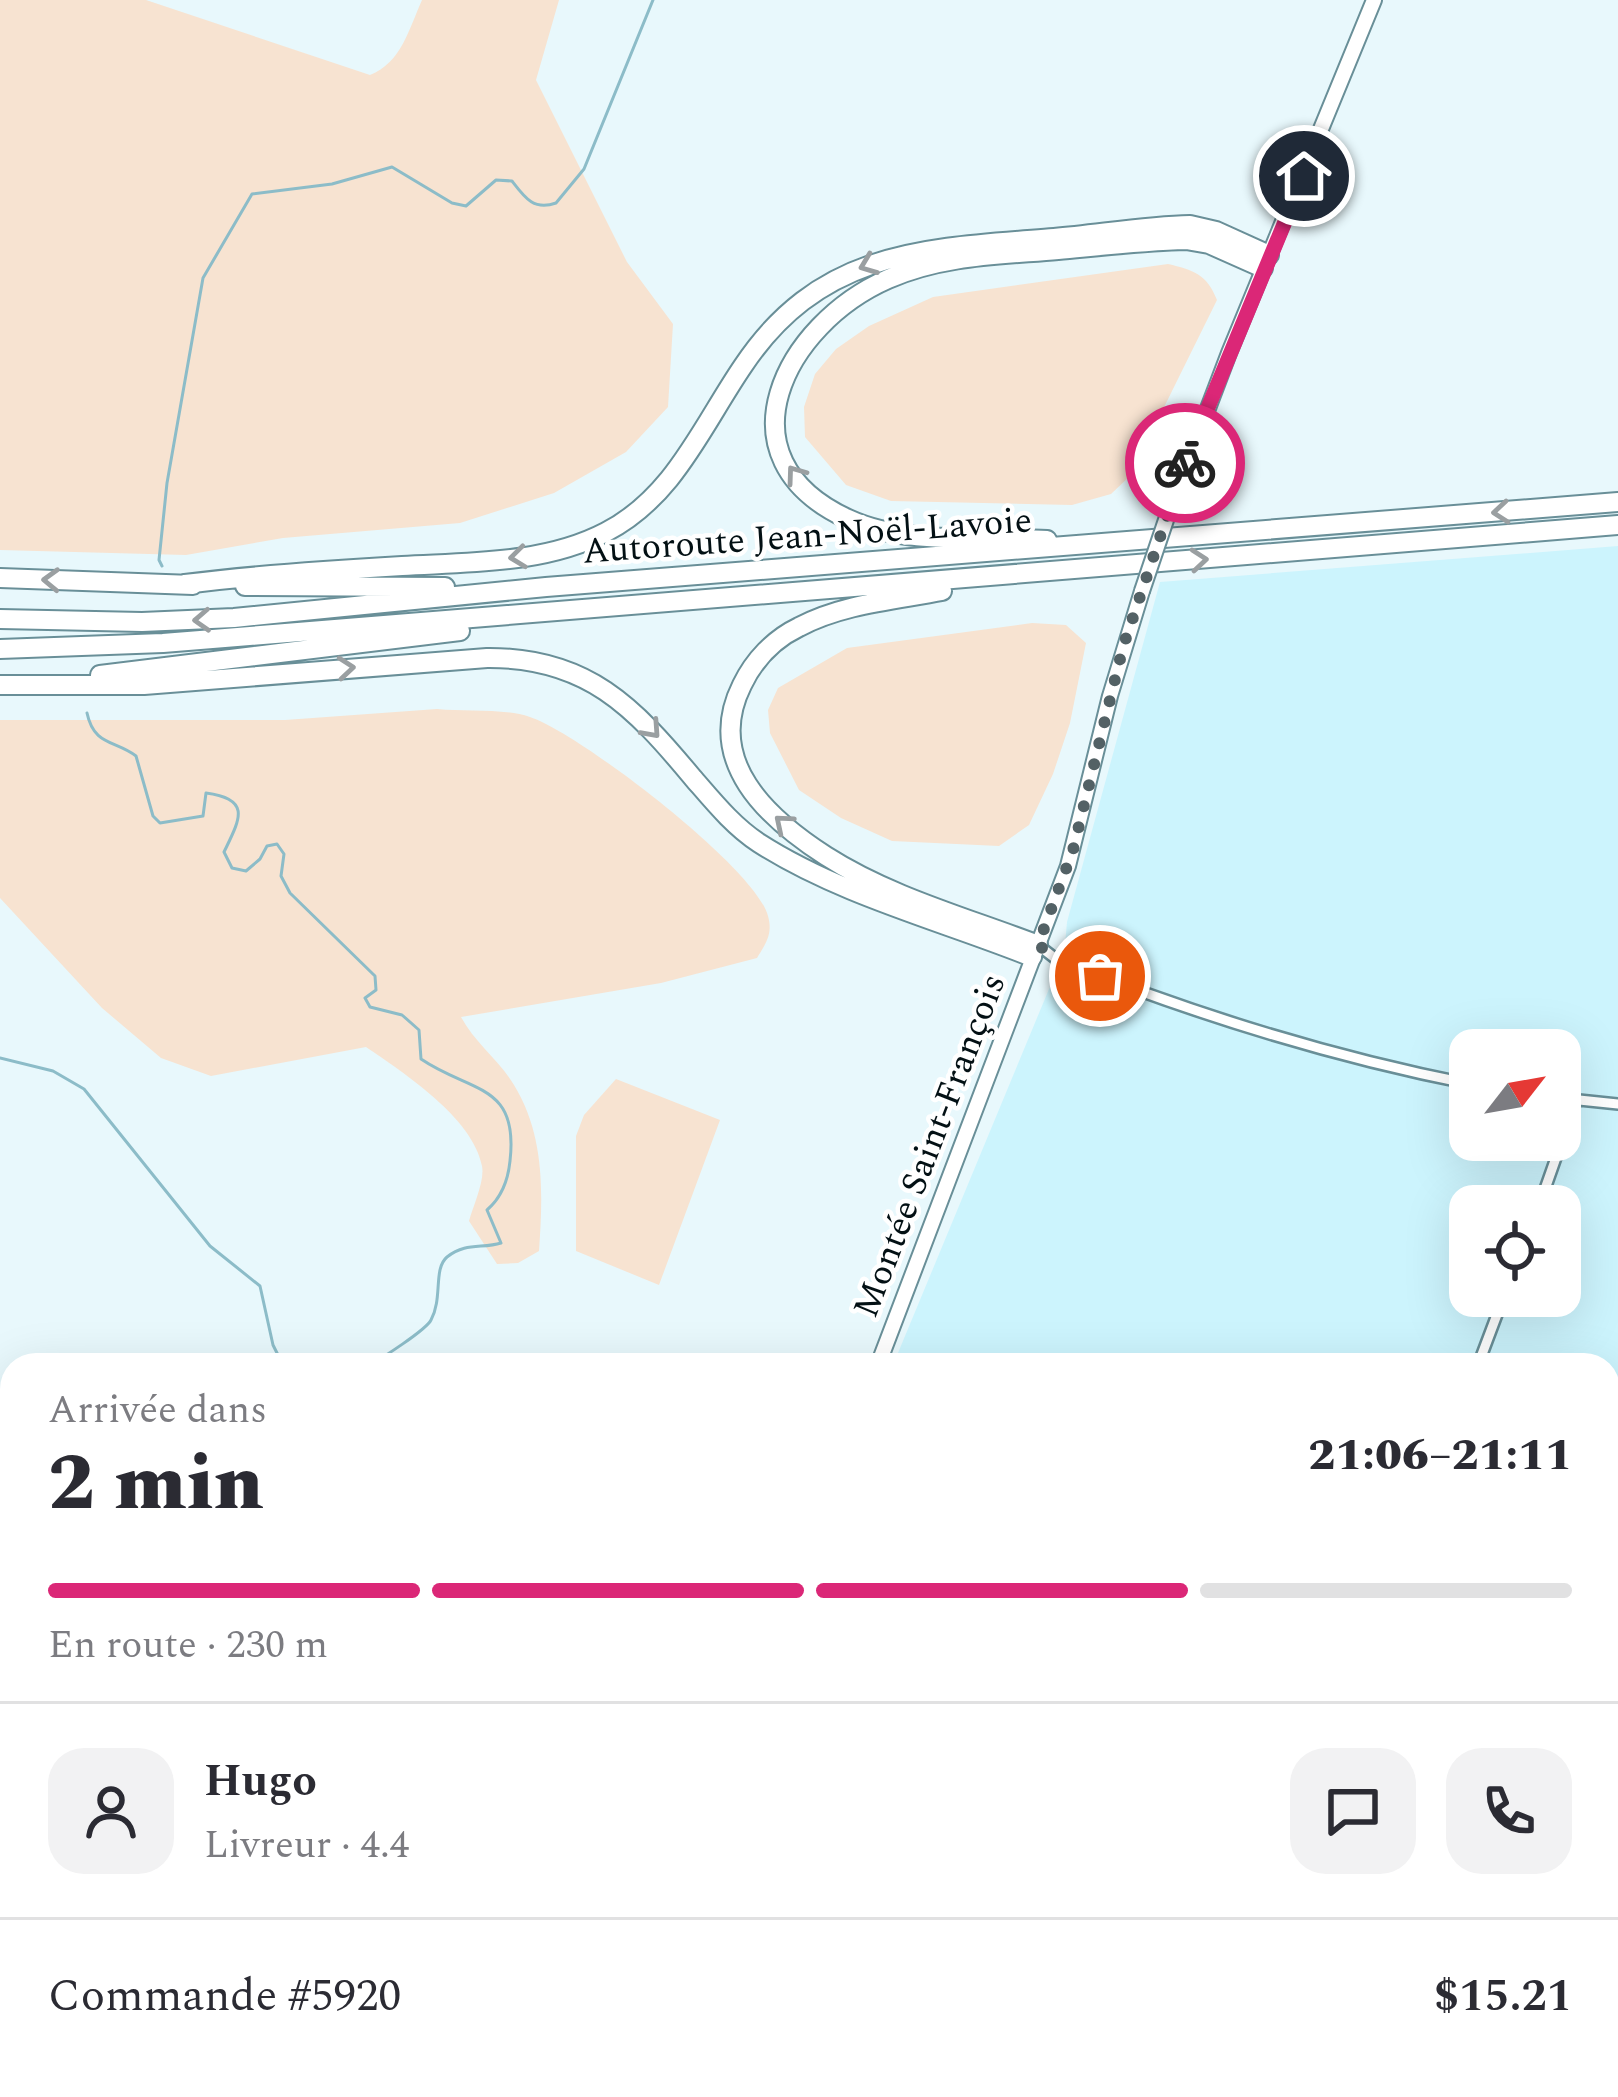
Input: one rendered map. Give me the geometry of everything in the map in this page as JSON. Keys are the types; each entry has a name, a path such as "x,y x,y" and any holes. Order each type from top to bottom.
{"highway":[{"path":"185,584 505,559 564,549 597,536 628,520 664,486 752,352 781,320 833,280 890,256 939,246 1190,225 1216,231 1266,262"},
{"path":"1118,544 914,534 875,528 842,516 808,493 779,449 775,414 787,369 806,339 845,303 884,281 939,262 1186,240 1266,262"},
{"name":"Autoroute Jean-Noël-Lavoie","path":"0,619 142,622 234,618 546,587 1618,502"},
{"name":"Autoroute Jean-Noël-Lavoie","path":"0,649 125,646 1618,525"},
{"path":"1035,951 873,881 820,852 770,813 749,789 729,737 733,707 748,673 766,651 795,629 849,609 1041,572"},
{"path":"0,578 546,587"},
{"path":"0,684 284,655 674,603"},
{"path":"0,684 144,685 487,658 556,666 600,685 633,710 728,817 764,846 847,886 1035,951"}],"street":[{"name":"Montée Saint-François","path":"883,1353 1073,850 1109,696 1168,514 1374,0"},
{"path":"1035,951 1207,1016 1449,1079"},
{"path":"1581,1101 1618,1104"},
{"path":"1483,1353 1496,1317"}],"shaded area":[{"path":"0,0 146,0 370,75 397,54 422,0 559,0 536,80 627,262 673,324 668,407 626,452 554,493 460,523 283,538 186,555 0,550"},
{"path":"1168,264 1198,274 1217,300 1130,476 1111,494 1072,505 891,501 846,485 805,437 804,407 815,374 836,349 869,326 933,297"},
{"path":"1618,546 1618,1353 898,1353 1049,989 1056,979 1065,977 1072,953 1065,945 1067,922 1160,582"},
{"path":"1032,623 1066,625 1086,643 1070,723 1029,825 999,846 892,841 841,818 799,790 770,733 768,710 778,688 847,648"},
{"path":"437,709 519,714 586,748 663,804 733,867 756,894 769,922 768,938 757,958 661,983 461,1017 514,1085 537,1145 539,1251 518,1263 497,1264 469,1221 482,1172 476,1148 451,1114 399,1070 366,1047 211,1076 161,1058 102,1008 0,898 0,720 285,720"},
{"path":"616,1079 720,1120 659,1285 576,1251 576,1136 584,1115"}],"waterway":[{"path":"162,566 167,483 203,278 252,194 332,184 392,167 452,203 466,206 496,180 512,181 536,204 556,203 584,169 653,0"},
{"path":"87,713 100,737 136,756 153,816 160,823 203,816 206,793 236,806 237,820 224,852 232,868 246,871 267,846 277,844 284,854 281,876 290,893 375,976 376,990 365,998 370,1007 402,1015 419,1030 421,1059 488,1094 507,1117 511,1136 508,1175 487,1210 501,1243 467,1248 447,1257 440,1269 431,1320 388,1353"},
{"path":"0,1058 53,1071 84,1089 210,1246 260,1286 277,1353"}],"way so far":[{"path":"1100,976 1038,945 1073,850 1123,647 1185,463"}],"route":[{"path":"1185,463 1304,176"}]}
